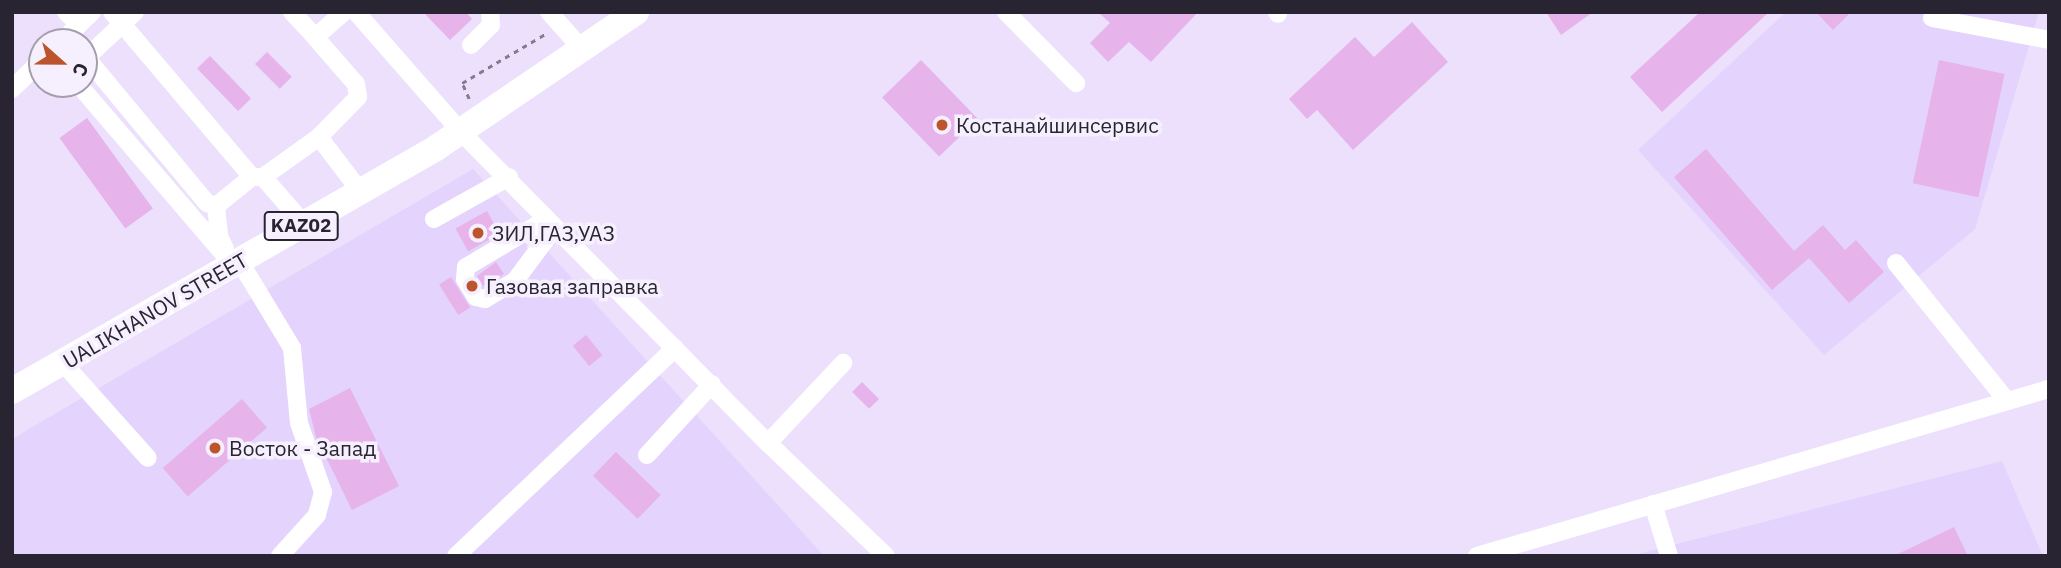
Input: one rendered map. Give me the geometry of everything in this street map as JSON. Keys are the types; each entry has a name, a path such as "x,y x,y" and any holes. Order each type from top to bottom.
{"highway":[{"name":"KАZ02","path":"582,49 636,12"},
{"name":"UALIKHANOV STREET","path":"12,391 237,264 461,132 582,49"}],"street":[{"path":"216,206 319,137 358,97 356,84 292,12"},
{"path":"315,37 344,12"},
{"path":"356,12 461,132 509,177 768,443 886,556"},
{"path":"471,45 491,25 490,12"},
{"path":"1006,12 1076,83"},
{"path":"98,42 123,16 258,177 304,224"},
{"path":"555,18 582,49"},
{"path":"1932,19 2049,40"},
{"path":"98,72 208,203 216,206"},
{"path":"12,89 28,74"},
{"path":"90,98 237,264"},
{"path":"319,137 360,191"},
{"path":"434,219 509,177"},
{"path":"216,206 219,236 292,348 299,423 323,492 317,515 280,556"},
{"path":"551,223 515,281 485,299 477,297 465,279 466,267 551,223"},
{"path":"1896,263 2007,401"},
{"path":"456,556 675,348"},
{"path":"63,363 148,458"},
{"path":"768,443 843,363"},
{"path":"647,454 712,384"},
{"path":"1477,556 2049,389"},
{"path":"1653,504 1669,556"}],"path":[{"path":"469,99 462,83 555,18"}],"shaded area":[{"path":"1786,12 2039,12 1975,229 1824,355 1638,150"},
{"path":"473,169 824,556 12,556 12,439"},
{"path":"2002,461 2043,556 1630,556"}],"building":[{"path":"423,12 466,12 472,19 450,40"},
{"path":"1098,12 1198,12 1151,62 1129,42 1108,62 1090,43 1110,23"},
{"path":"1546,12 1593,12 1561,35"},
{"path":"1700,12 1769,12 1662,112 1630,77"},
{"path":"1816,12 1851,12 1833,30"},
{"path":"1412,22 1448,62 1353,150 1317,110 1307,119 1289,99 1355,37 1374,57"},
{"path":"267,52 292,77 280,89 255,64"},
{"path":"210,56 251,98 238,111 197,69"},
{"path":"921,60 978,119 939,156 882,98"},
{"path":"1939,60 2005,74 1978,197 1913,183"},
{"path":"87,118 153,209 125,229 59,138"},
{"path":"1706,149 1794,251 1823,225 1845,250 1856,240 1884,272 1849,303 1809,258 1772,290 1674,177"},
{"path":"487,211 500,234 468,251 456,228"},
{"path":"496,262 504,274 483,286 477,276"},
{"path":"451,277 470,308 458,315 439,284"},
{"path":"586,335 602,355 589,366 573,346"},
{"path":"862,382 879,399 869,409 852,392"},
{"path":"350,388 399,486 352,510 316,437 309,409"},
{"name":"Восток - Запад","path":"242,399 267,428 188,497 163,468"},
{"path":"616,452 661,495 638,519 593,476"},
{"path":"1954,527 1968,556 1894,556"}],"place":[{"name":"Костанайшинсервис","path":"942,125"},
{"name":"ЗИЛ,ГАЗ,УАЗ","path":"478,233"},
{"name":"Газовая заправка","path":"472,286"},
{"name":"Восток - Запад","path":"215,448"}]}
